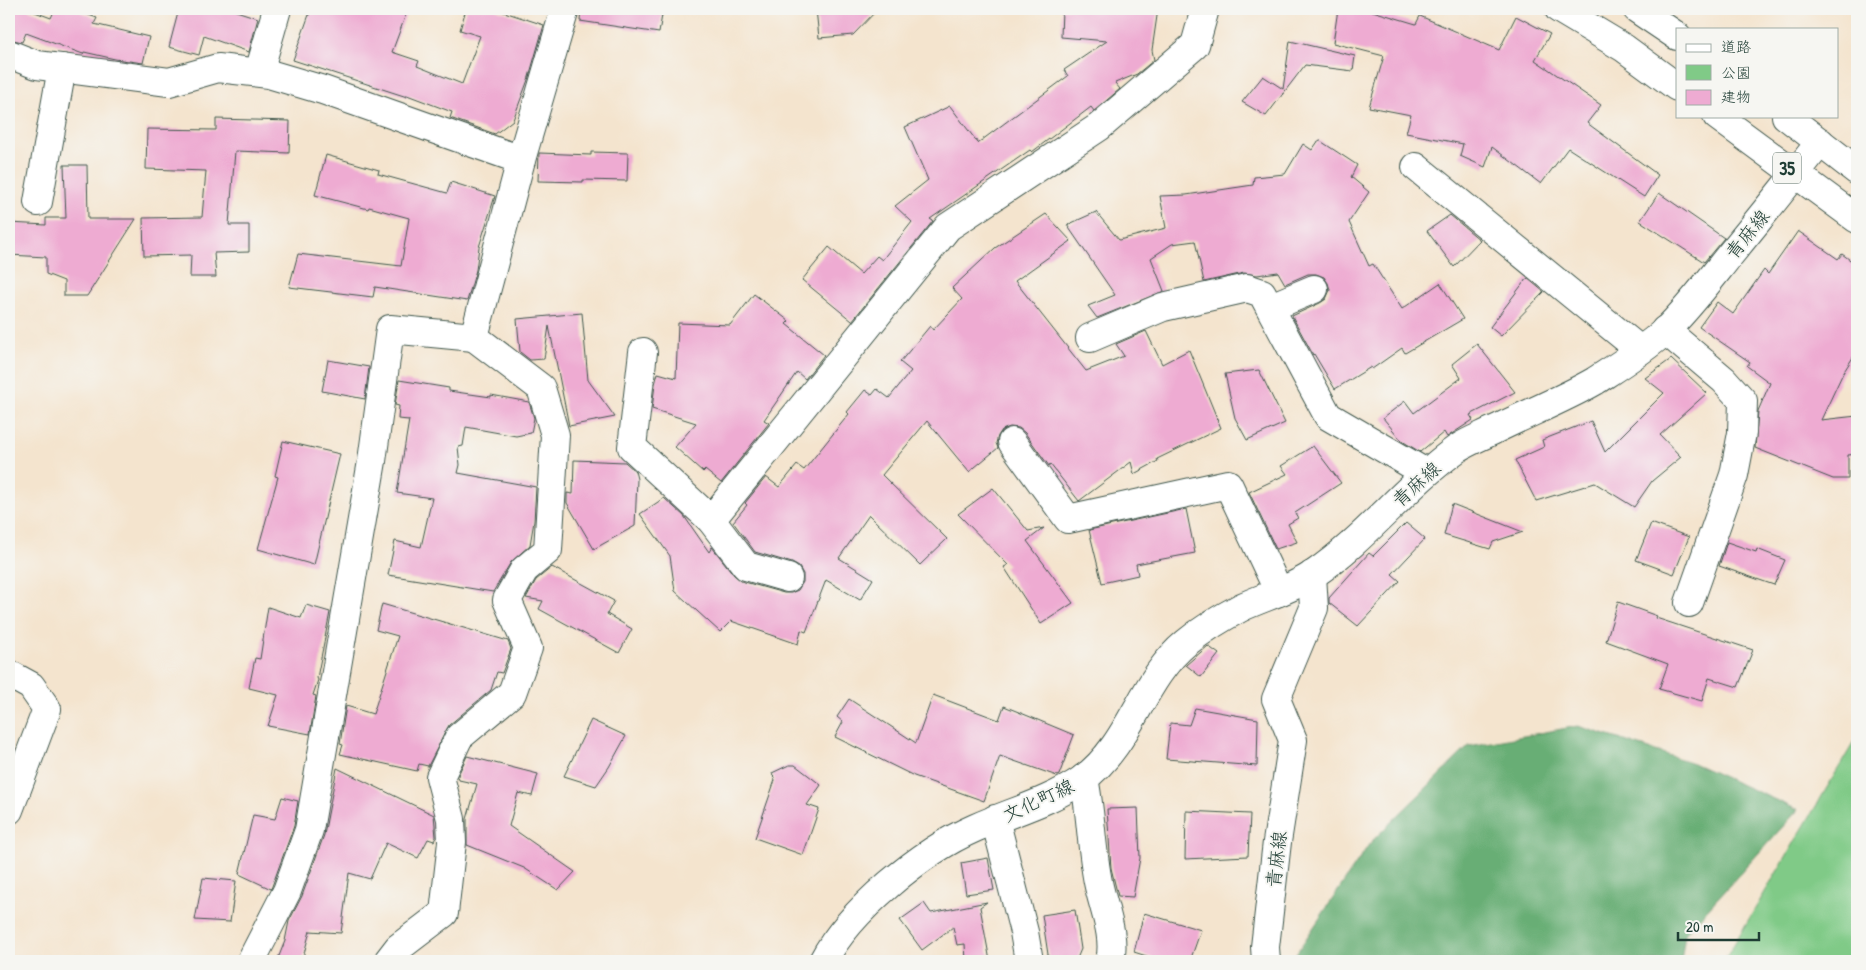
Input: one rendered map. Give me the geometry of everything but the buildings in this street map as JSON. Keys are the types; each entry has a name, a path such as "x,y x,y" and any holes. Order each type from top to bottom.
{"street":[{"path":"259,72 278,9"},
{"path":"474,337 521,160 564,9"},
{"path":"711,520 948,227 1099,127 1195,45 1205,9"},
{"path":"1559,9 1624,48 1676,86"},
{"path":"1637,9 1676,35"},
{"path":"9,54 37,65 168,82 218,68 269,74 323,90 521,160"},
{"path":"38,202 62,68"},
{"name":"35","path":"1720,118 1857,219"},
{"name":"35","path":"1789,118 1857,171"},
{"name":"青麻線","path":"1266,961 1265,948 1293,740 1276,699 1314,608 1312,575 1352,545 1426,473 1462,446 1592,382 1640,350 1665,330 1709,281 1820,142"},
{"path":"1416,167 1640,350"},
{"path":"1090,338 1163,307 1247,288 1262,293 1328,416 1426,473"},
{"path":"1271,307 1314,289"},
{"path":"251,961 287,891 309,830 372,461 390,328 474,337 541,388 555,435 548,550 524,570 507,600 528,648 512,693 458,737 440,778 451,819 452,842 444,913 398,948 388,961"},
{"path":"1665,330 1724,380 1743,401 1742,433 1734,475 1689,603"},
{"path":"643,352 632,447 711,520 746,566 788,578"},
{"path":"1012,442 1068,518 1228,484 1279,592"},
{"name":"文化町線","path":"823,961 840,934 857,915 900,876 936,848 972,829 1060,793 1084,778 1100,764 1114,747 1152,682 1171,657 1186,643 1206,628 1242,608 1312,575"},
{"path":"9,674 31,686 47,709 9,810"},
{"path":"1084,778 1098,882 1112,943 1110,961"},
{"path":"996,819 1024,932 1029,961"}],"green space":[{"path":"1578,726 1693,763 1798,810 1685,934 1681,961 1291,961 1370,843 1469,746"},
{"path":"1857,737 1857,961 1724,961"}]}
